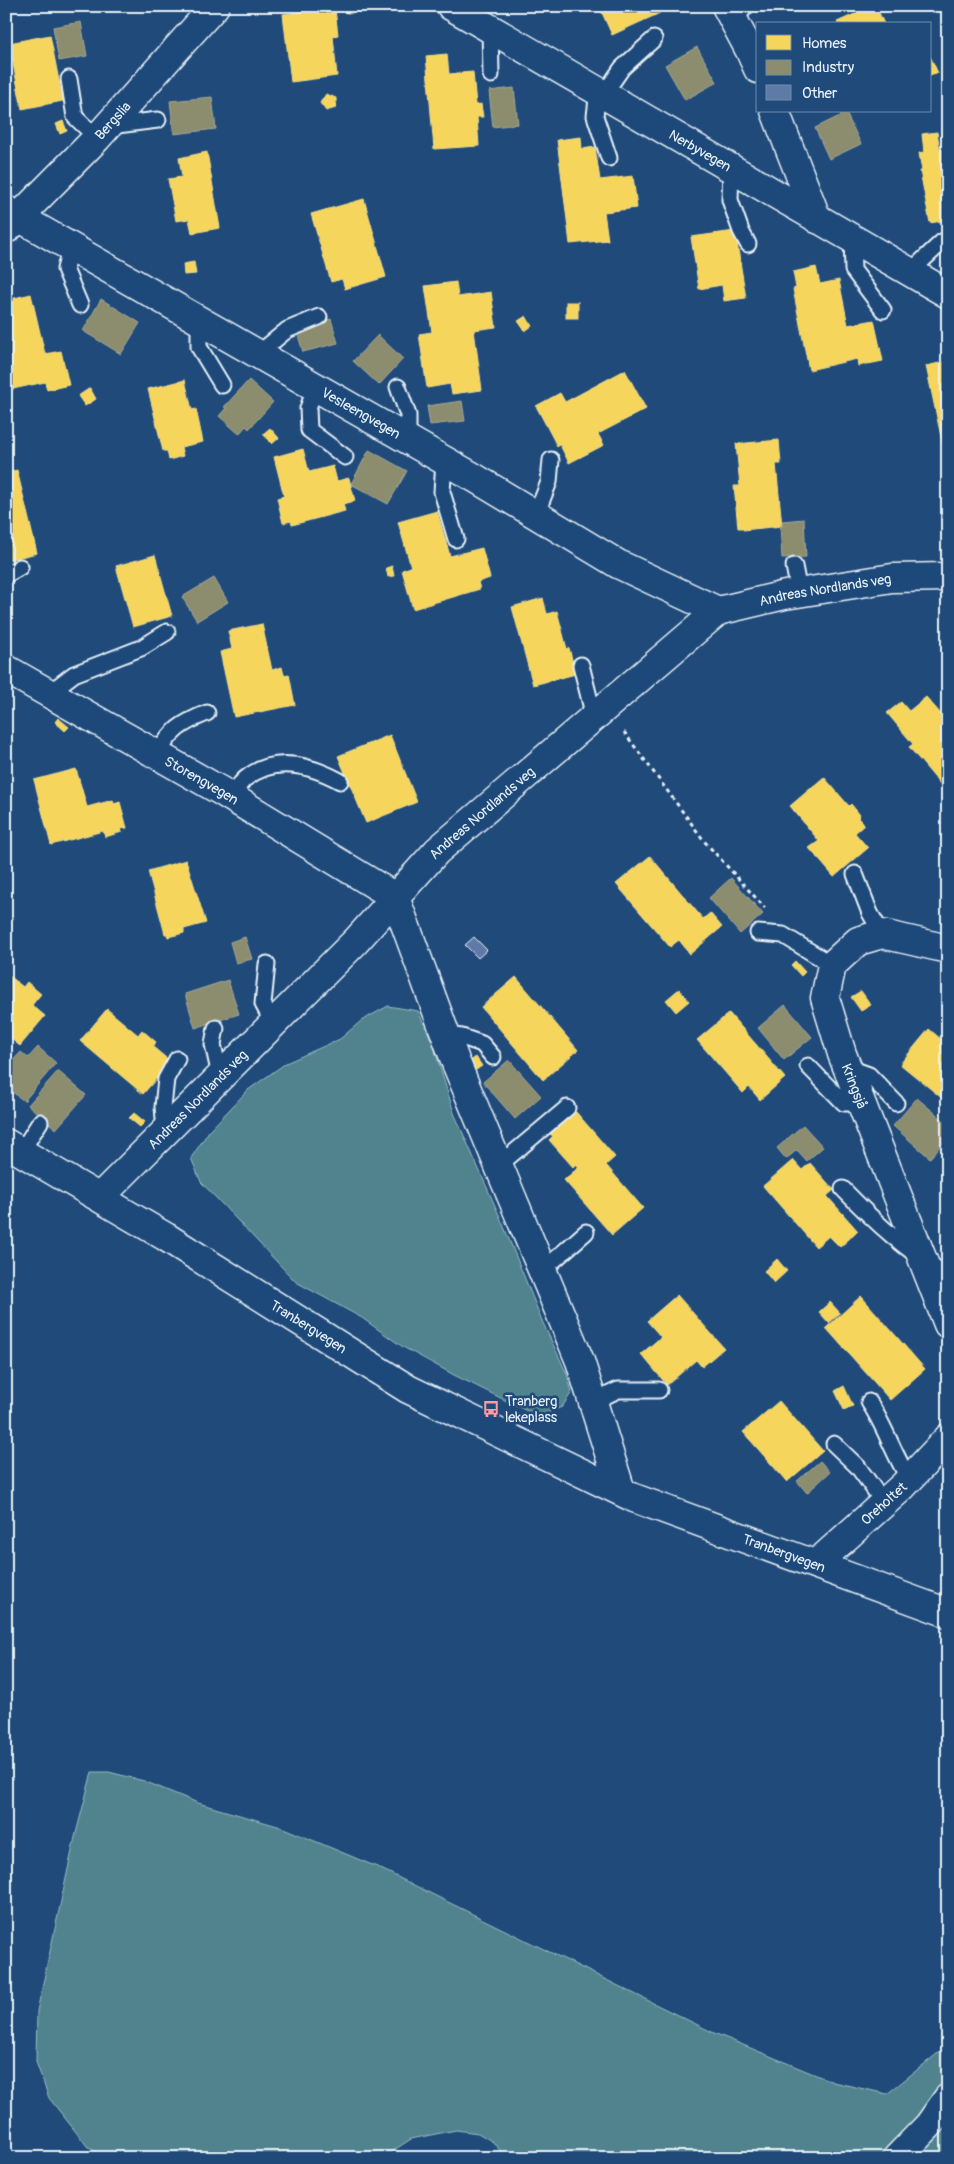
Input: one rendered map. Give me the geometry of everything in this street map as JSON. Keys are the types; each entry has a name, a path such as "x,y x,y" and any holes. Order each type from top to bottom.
{"street":[{"name":"Bergslia","path":"11,219 102,132 215,6"},
{"name":"Nerbyvegen","path":"451,6 948,294"},
{"path":"735,11 756,64"},
{"path":"775,112 817,218"},
{"name":"Vesleengvegen","path":"11,219 71,246 199,318 618,564 718,611"},
{"name":"Andreas Nordlands veg","path":"100,1197 356,942 437,851 718,611 799,592 892,578 948,577"},
{"name":"Storengvegen","path":"6,669 232,797 395,897"},
{"path":"395,897 445,1035 580,1361 621,1491"},
{"path":"832,965 858,941 882,934 948,949"},
{"name":"Kringsjå","path":"832,965 825,998 847,1067 861,1103 936,1269 948,1324"},
{"name":"Tranbergvegen","path":"13,1147 100,1197 408,1389 621,1491 948,1613"},
{"name":"Oreholtet","path":"816,1564 884,1503 948,1438"},
{"path":"897,2158 929,2125 948,2098"}],"lane":[{"path":"490,29 491,75"},
{"path":"609,158 595,116 601,92 622,68 654,39"},
{"path":"68,79 75,117 102,132 158,120"},
{"path":"731,168 730,200 741,231 748,244"},
{"path":"852,238 853,270 883,310"},
{"path":"910,272 948,239"},
{"path":"71,246 64,269 80,305"},
{"path":"259,353 287,330 319,317"},
{"path":"199,318 199,347 222,385"},
{"path":"316,386 308,408 309,430 345,457"},
{"path":"398,387 408,415 408,439"},
{"path":"536,515 548,482 551,460"},
{"path":"444,461 442,492 456,539"},
{"path":"794,566 799,592"},
{"path":"6,575 20,567"},
{"path":"49,693 74,674 142,648 167,632"},
{"path":"581,665 600,713"},
{"path":"157,755 166,738 186,722 207,712"},
{"path":"232,797 244,779 267,766 299,764 323,772 340,781"},
{"path":"854,874 870,913 882,934"},
{"path":"758,933 783,935 832,965"},
{"path":"267,964 263,1004 273,1023"},
{"path":"216,1028 213,1044 220,1076"},
{"path":"445,1035 462,1037 482,1044 493,1057"},
{"path":"165,1131 163,1107 166,1079 177,1059"},
{"path":"808,1066 844,1103 861,1103"},
{"path":"847,1067 869,1075 896,1103"},
{"path":"498,1166 567,1108"},
{"path":"13,1147 40,1122"},
{"path":"843,1190 871,1218 936,1269"},
{"path":"542,1271 586,1232"},
{"path":"593,1402 618,1390 659,1390"},
{"path":"869,1402 878,1416 888,1442 909,1479"},
{"path":"834,1444 858,1467 884,1503"}],"path":[{"path":"600,713 635,745 705,842 767,911 783,935"}],"green space":[{"path":"388,1006 418,1011 432,1041 454,1113 500,1217 543,1323 567,1374 572,1392 562,1407 544,1414 527,1411 403,1347 362,1318 296,1282 201,1182 191,1158 209,1131 248,1090 286,1063 340,1039 361,1021"},
{"path":"92,1772 109,1772 144,1781 198,1803 281,1827 377,1867 714,2033 833,2082 887,2094 948,2045 948,2158 506,2158 493,2142 478,2133 456,2130 411,2139 382,2158 106,2158 87,2146 49,2098 36,2062 37,2011 75,1837"}],"building: Homes":[{"path":"599,6 657,6 660,13 612,35"},
{"path":"876,6 883,22 837,22"},
{"path":"335,9 338,35 333,36 337,76 291,82 283,14"},
{"path":"50,35 63,101 22,109 9,43"},
{"path":"447,54 449,74 473,72 476,105 481,104 483,117 477,117 479,146 434,149 426,56"},
{"path":"932,60 938,73 932,75"},
{"path":"326,94 336,98 336,108 326,111 320,103"},
{"path":"63,121 67,131 60,134 56,124"},
{"path":"937,132 940,150 948,149 948,220 930,223 920,171 922,171 919,153 924,152 922,134"},
{"path":"581,137 582,149 595,147 600,180 633,176 637,208 604,212 608,240 570,244 557,140"},
{"path":"207,152 220,228 192,233 189,219 176,221 168,179 182,177 179,158"},
{"path":"364,199 386,277 345,289 342,279 331,282 311,214"},
{"path":"735,231 746,298 724,301 722,285 699,289 691,237"},
{"path":"194,262 196,274 184,275 183,264"},
{"path":"816,267 820,284 839,280 848,325 874,320 883,361 858,366 857,359 809,370 793,289 796,288 793,272"},
{"path":"456,282 458,297 491,292 496,327 474,330 482,390 452,394 450,384 427,388 419,334 432,332 425,286"},
{"path":"31,294 45,354 61,351 69,385 47,390 45,382 13,389 6,358 6,300"},
{"path":"566,302 578,302 578,318 566,318"},
{"path":"526,316 532,326 525,331 518,321"},
{"path":"948,361 948,445 943,446 926,366"},
{"path":"625,370 646,409 598,434 604,445 569,463 560,445 557,446 536,406 560,393 565,402"},
{"path":"185,380 192,410 196,409 203,442 181,447 183,456 169,460 167,451 163,451 148,389"},
{"path":"90,388 96,399 85,406 78,396"},
{"path":"270,428 279,438 272,444 263,434"},
{"path":"779,440 781,464 776,464 782,526 743,530 743,528 738,528 734,486 740,486 736,444"},
{"path":"303,449 309,472 333,466 337,481 349,478 355,501 343,504 345,511 292,525 291,521 283,523 277,498 284,496 274,457"},
{"path":"17,470 37,553 8,560 6,553 6,473"},
{"path":"437,511 450,556 482,548 490,578 478,582 480,589 413,609 402,570 411,567 398,522"},
{"path":"155,555 172,616 133,627 116,566"},
{"path":"392,566 394,576 388,577 386,568"},
{"path":"543,598 547,614 557,611 576,674 533,685 512,607"},
{"path":"262,624 272,670 282,667 284,675 289,674 295,705 234,717 220,652 232,649 228,631"},
{"path":"926,697 948,722 948,788 945,790 909,747 913,744 887,713 901,702 909,711"},
{"path":"58,718 69,727 65,731 55,722"},
{"path":"390,735 417,802 366,823 338,756"},
{"path":"76,769 87,807 113,800 114,804 120,802 127,828 121,829 122,832 105,837 103,831 51,845 34,780"},
{"path":"824,777 849,806 851,804 860,815 858,817 864,825 855,833 868,848 834,877 809,848 819,841 790,806"},
{"path":"650,856 703,919 710,913 722,927 690,954 679,940 670,947 616,884"},
{"path":"186,860 206,923 184,929 184,933 168,937 165,934 148,871"},
{"path":"795,961 805,972 801,976 791,965"},
{"path":"6,973 23,987 27,982 41,994 32,1005 45,1016 20,1046 6,1035"},
{"path":"516,977 578,1050 543,1080 481,1007"},
{"path":"679,989 689,1001 676,1012 666,1000"},
{"path":"861,991 871,1005 861,1011 851,997"},
{"path":"107,1009 138,1035 142,1030 156,1042 153,1047 171,1062 143,1094 80,1041"},
{"path":"729,1013 785,1078 760,1100 749,1087 743,1093 697,1040"},
{"path":"929,1029 948,1045 948,1103 900,1064"},
{"path":"476,1057 482,1066 476,1070 470,1061"},
{"path":"576,1112 615,1157 606,1165 643,1208 612,1235 564,1180 579,1167 576,1164 573,1167 549,1140 553,1136 550,1134"},
{"path":"134,1113 145,1122 140,1127 129,1118"},
{"path":"793,1160 802,1170 810,1163 834,1190 827,1196 858,1231 840,1247 829,1236 816,1247 763,1186"},
{"path":"777,1259 787,1271 774,1283 764,1271"},
{"path":"677,1295 724,1348 702,1367 696,1360 667,1385 641,1354 661,1337 647,1321"},
{"path":"861,1296 925,1369 890,1400 826,1328"},
{"path":"830,1302 840,1313 829,1323 819,1312"},
{"path":"844,1386 853,1406 844,1410 835,1391"},
{"path":"779,1401 823,1451 787,1482 743,1432"}],"building: Industry":[{"path":"326,6 354,6 351,14"},
{"path":"81,22 87,56 59,61 53,27"},
{"path":"697,47 717,82 685,100 665,65"},
{"path":"514,88 518,124 493,127 489,91"},
{"path":"212,97 216,129 174,134 170,101"},
{"path":"846,113 861,144 829,159 815,128"},
{"path":"101,299 140,323 121,354 83,331"},
{"path":"331,319 338,343 303,352 296,329"},
{"path":"378,335 403,359 379,385 353,361"},
{"path":"249,380 273,402 249,429 246,426 239,434 219,416 226,408 224,407"},
{"path":"462,401 465,421 430,425 427,406"},
{"path":"369,450 407,471 388,504 351,484"},
{"path":"804,519 806,557 782,558 780,526 782,526 782,521"},
{"path":"214,578 228,602 197,621 182,597"},
{"path":"731,878 763,914 740,934 709,898"},
{"path":"245,937 252,959 236,963 230,942"},
{"path":"228,980 239,1014 195,1028 185,994"},
{"path":"785,1005 812,1037 784,1060 758,1028"},
{"path":"38,1047 56,1063 24,1101 6,1087 6,1068 21,1052 28,1058"},
{"path":"509,1060 541,1096 515,1119 483,1082"},
{"path":"58,1071 86,1095 56,1129 28,1105"},
{"path":"917,1098 948,1124 948,1137 930,1158 893,1126"},
{"path":"803,1125 823,1147 807,1161 797,1150 786,1159 777,1148"},
{"path":"820,1461 830,1472 807,1493 797,1481"}],"building: Other":[{"path":"474,937 487,950 478,958 465,945"}],"place":[{"name":"Tranberg lekeplass","path":"491,1409"}]}
